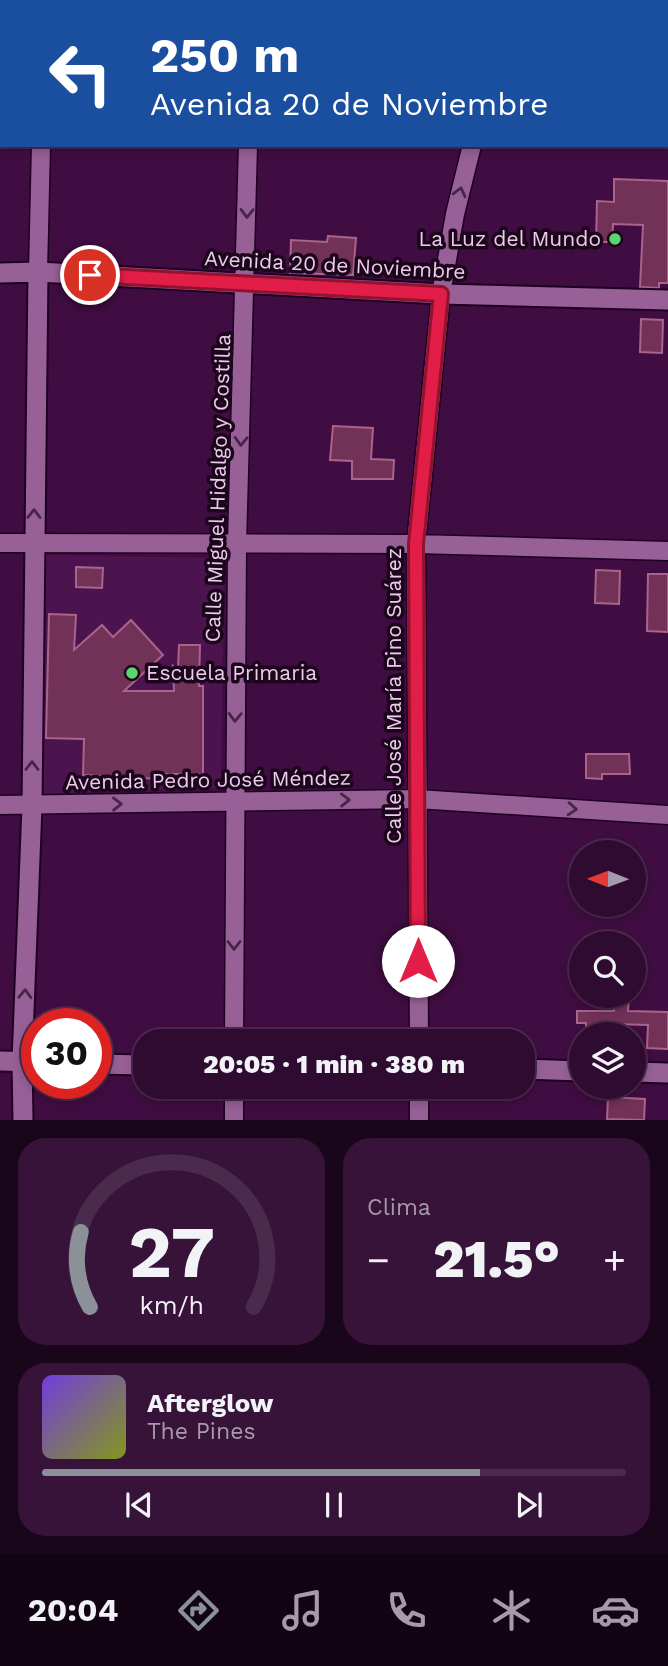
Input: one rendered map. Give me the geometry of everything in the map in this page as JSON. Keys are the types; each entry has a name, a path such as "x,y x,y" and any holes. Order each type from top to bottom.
{"main road":[{"name":"Avenida 20 de Noviembre","path":"0,273 38,272 441,294 668,300"},
{"path":"30,1008 38,272"},
{"path":"0,1061 21,1062"},
{"path":"112,1064 133,1065"},
{"path":"535,1069 569,1071"},
{"path":"646,1072 668,1073"},
{"path":"23,1120 26,1099"}],"street":[{"path":"38,272 41,147"},
{"name":"Calle Miguel Hidalgo y Costilla","path":"234,1029 237,544 248,147"},
{"name":"Calle José María Pino Suárez","path":"419,1029 416,544 441,294 455,214 472,147"},
{"path":"0,543 416,544 668,551"},
{"name":"Avenida Pedro José Méndez","path":"0,805 417,799 668,816"},
{"path":"234,1099 234,1120"},
{"path":"419,1099 419,1120"}],"shaded area":[{"name":"Escuela Primaria","path":"42,555 224,558 221,788 41,794"}],"building":[{"path":"614,179 668,181 668,283 659,283 659,288 640,287 643,225 613,224 612,242 596,242 597,201 614,202"},
{"path":"328,236 356,238 353,275 290,273 291,240 327,242"},
{"path":"641,319 663,320 662,353 640,352"},
{"path":"333,426 373,428 371,459 394,460 393,479 352,479 352,461 330,460"},
{"path":"76,567 103,568 102,588 76,587"},
{"path":"596,570 620,571 619,604 595,603"},
{"path":"648,574 668,574 668,632 647,631"},
{"path":"49,614 76,615 74,650 102,625 113,637 131,620 163,655 124,691 174,691 173,666 178,671 179,645 200,645 203,774 159,774 159,779 83,775 84,739 46,738"},
{"path":"586,754 629,754 630,774 602,774 602,779 586,778"},
{"path":"614,1008 628,1008 628,1011 668,1012 668,1049 647,1048 646,1022 577,1022 577,1011 614,1011"},
{"path":"608,1099 645,1099 644,1120 607,1119"}],"place":[{"name":"La Luz del Mundo","path":"615,239"},
{"name":"Escuela Primaria","path":"132,673"}],"route":[{"path":"90,275 441,294 416,544 418,961"}]}
